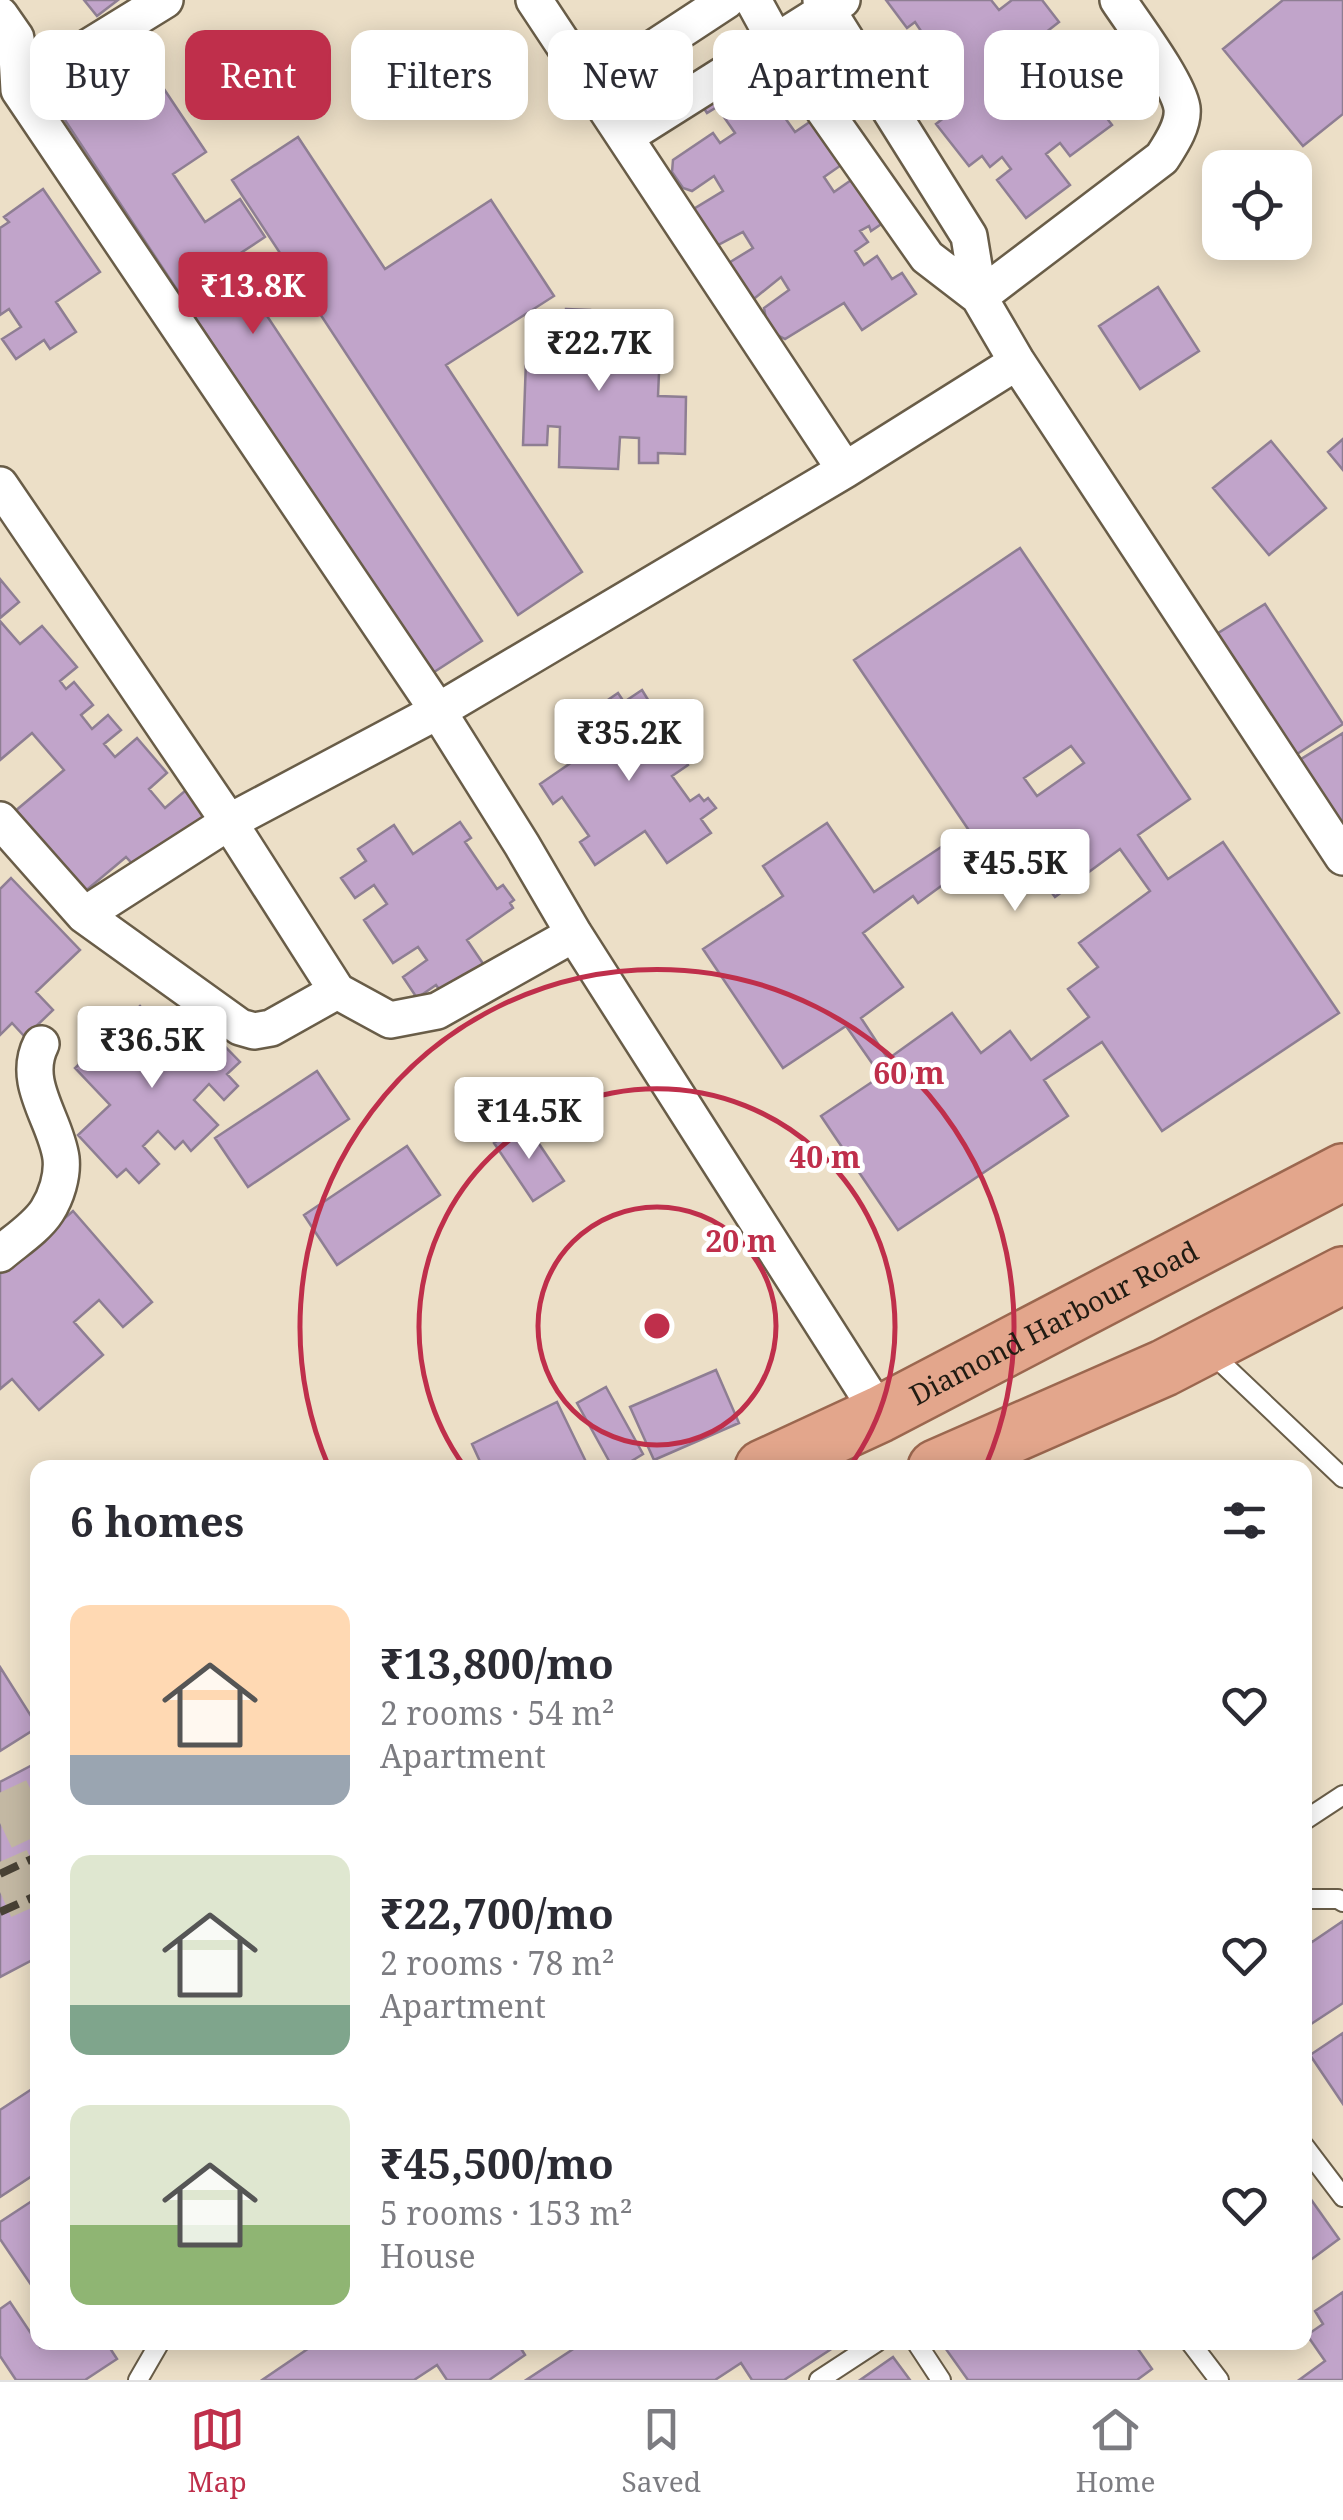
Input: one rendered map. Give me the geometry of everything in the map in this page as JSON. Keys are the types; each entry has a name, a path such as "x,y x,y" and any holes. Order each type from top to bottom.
{"highway":[{"name":"Diamond Harbour Road","path":"780,1460 880,1414 1343,1172"},
{"path":"954,1460 1164,1368 1343,1275"}],"street":[{"path":"6,90 165,0"},
{"path":"534,0 554,30"},
{"path":"681,30 727,0"},
{"path":"753,0 769,30"},
{"path":"979,297 1162,158 1177,135 1182,108 1168,75 1118,0"},
{"path":"793,30 830,3 969,236 979,297 1017,362 1343,856"},
{"path":"0,15 16,38 6,90 438,711 574,934 880,1414"},
{"path":"625,137 713,82"},
{"path":"614,120 845,470"},
{"path":"831,120 927,257 979,297"},
{"path":"84,915 228,822 438,711 845,470 1017,362"},
{"path":"0,486 337,990 390,1020 438,1011 574,934"},
{"path":"0,820 84,915 240,1026 254,1031 271,1028 337,990"},
{"path":"0,1254 46,1214 58,1188 61,1159 38,1090 34,1064 41,1044"}],"lane":[{"path":"1204,1346 1343,1478"},
{"path":"1312,1816 1343,1796"},
{"path":"1312,1899 1343,1902"},
{"path":"1312,2156 1343,2196"},
{"path":"138,2380 155,2350"},
{"path":"819,2380 865,2350"},
{"path":"921,2350 941,2380"},
{"path":"1196,2350 1219,2380"}],"building":[{"path":"84,0 118,0 97,16"},
{"path":"886,0 991,0 999,10 1012,0 1042,0 1059,22 1049,30 984,30 984,120 1108,120 1112,125 1070,156 1060,143 1046,154 1070,185 1026,218 997,180 1011,169 1002,157 990,167 982,156 969,166 936,124 941,120 964,120 964,30 920,30 915,22 907,28"},
{"path":"1283,0 1343,0 1343,114 1303,146 1223,49"},
{"path":"165,90 206,152 173,174 205,222 240,199 265,237 230,260 482,641 431,674 65,120 165,120"},
{"path":"713,94 713,109 707,113 699,101"},
{"path":"726,120 787,120 795,132 819,120 847,161 824,177 834,192 857,176 886,221 871,231 869,226 860,231 868,242 855,251 864,265 877,256 892,279 902,273 916,294 862,330 844,303 785,339 768,330 764,308 789,290 781,277 755,298 740,298 727,264 753,248 743,232 716,246 692,210 723,191 714,176 692,191 683,188 672,172 673,160 713,133 720,143 735,133"},
{"path":"298,137 385,269 491,200 554,296 446,365 582,572 518,615 232,180"},
{"path":"43,189 100,272 56,302 76,332 50,349 44,340 16,359 2,339 21,327 9,309 0,315 0,228 9,222 4,217"},
{"path":"1158,287 1199,351 1140,389 1099,326"},
{"path":"566,309 590,310 589,331 644,332 645,327 661,328 658,396 686,397 685,454 658,453 658,463 639,463 639,438 620,437 618,469 559,467 560,427 548,426 547,445 523,445 527,331 565,332"},
{"path":"1343,439 1343,470 1328,452"},
{"path":"1271,441 1326,508 1269,555 1213,488"},
{"path":"1020,548 1190,799 1138,835 1168,879 1223,842 1339,1013 1162,1131 1102,1042 1044,1080 1068,1116 898,1230 821,1116 881,1076 846,1026 783,1068 703,949 783,896 763,866 827,823 874,892 968,829 854,660","holes":["1071,746 1084,763 1037,796 1024,778","1120,849 1150,891 1079,943 1098,967 1068,989 1089,1017 1031,1060 1010,1031 981,1053 952,1013 888,1059 861,1018 903,987 863,933 913,896 918,903 982,856 1004,886 1032,866 1055,897"]},
{"path":"0,579 19,602 0,618"},
{"path":"1265,604 1343,724 1294,756 1215,635"},
{"path":"0,621 20,644 42,626 77,667 60,681 66,689 74,682 93,705 81,715 92,729 108,715 121,730 104,744 115,757 137,738 167,773 149,789 165,808 192,785 213,809 139,871 126,857 83,893 14,812 64,770 32,733 0,760"},
{"path":"642,690 650,703 645,707 651,716 640,724 649,737 667,725 689,756 685,759 688,765 672,776 690,801 699,795 704,801 708,798 716,808 701,819 711,833 667,863 645,831 595,865 580,842 589,836 562,797 553,804 540,784 594,747 577,721 618,693 624,702"},
{"path":"1343,733 1343,831 1298,761"},
{"path":"460,822 471,838 465,842 497,889 503,885 514,900 510,903 513,908 467,940 486,968 444,996 436,985 417,998 403,977 427,960 418,947 393,963 364,920 387,904 374,885 355,898 341,878 366,861 358,849 394,825 413,854"},
{"path":"11,878 80,950 36,992 53,1010 25,1037 12,1023 0,1035 0,889"},
{"path":"140,1006 178,1047 203,1024 240,1062 227,1074 238,1086 224,1100 209,1084 194,1100 218,1125 191,1151 183,1141 175,1149 158,1131 143,1146 159,1164 139,1183 126,1169 117,1177 78,1135 110,1105 75,1068"},
{"path":"317,1071 349,1119 248,1187 215,1138"},
{"path":"525,1123 564,1181 533,1201 494,1143"},
{"path":"407,1146 440,1195 337,1265 304,1215"},
{"path":"73,1211 152,1302 123,1327 99,1300 74,1322 103,1355 39,1410 12,1379 0,1389 0,1274"},
{"path":"716,1370 739,1423 654,1460 630,1407"},
{"path":"606,1387 643,1454 633,1460 609,1460 577,1403"},
{"path":"557,1402 585,1460 479,1460 472,1444"},
{"path":"0,1667 30,1714 30,1732 0,1751"},
{"path":"30,1766 30,1961 0,1977 0,1782"},
{"path":"1343,1921 1343,2003 1312,2023 1312,1942"},
{"path":"1343,2033 1343,2104 1312,2058 1312,2054"},
{"path":"30,2090 30,2177 0,2197 0,2110"},
{"path":"1312,2201 1339,2239 1312,2259"},
{"path":"30,2202 30,2283 0,2239 0,2222"},
{"path":"1343,2292 1343,2380 1299,2380 1325,2361 1312,2342 1312,2332 1323,2324 1315,2311"},
{"path":"10,2302 30,2332 30,2350 111,2350 117,2359 85,2380 16,2380 0,2356 0,2309"},
{"path":"306,2350 522,2350 525,2355 489,2380 447,2380 437,2365 414,2380 262,2380"},
{"path":"572,2350 830,2350 784,2380 752,2380 741,2363 715,2380 526,2380"},
{"path":"947,2350 1139,2350 1152,2369 1137,2380 968,2380"},
{"path":"893,2357 910,2380 860,2380"}],"tunnel":[{"path":"0,1823 30,1809"},
{"path":"0,1892 30,1879"}],"railway":[{"path":"0,1874 30,1860"},
{"path":"0,1912 30,1899"}]}
